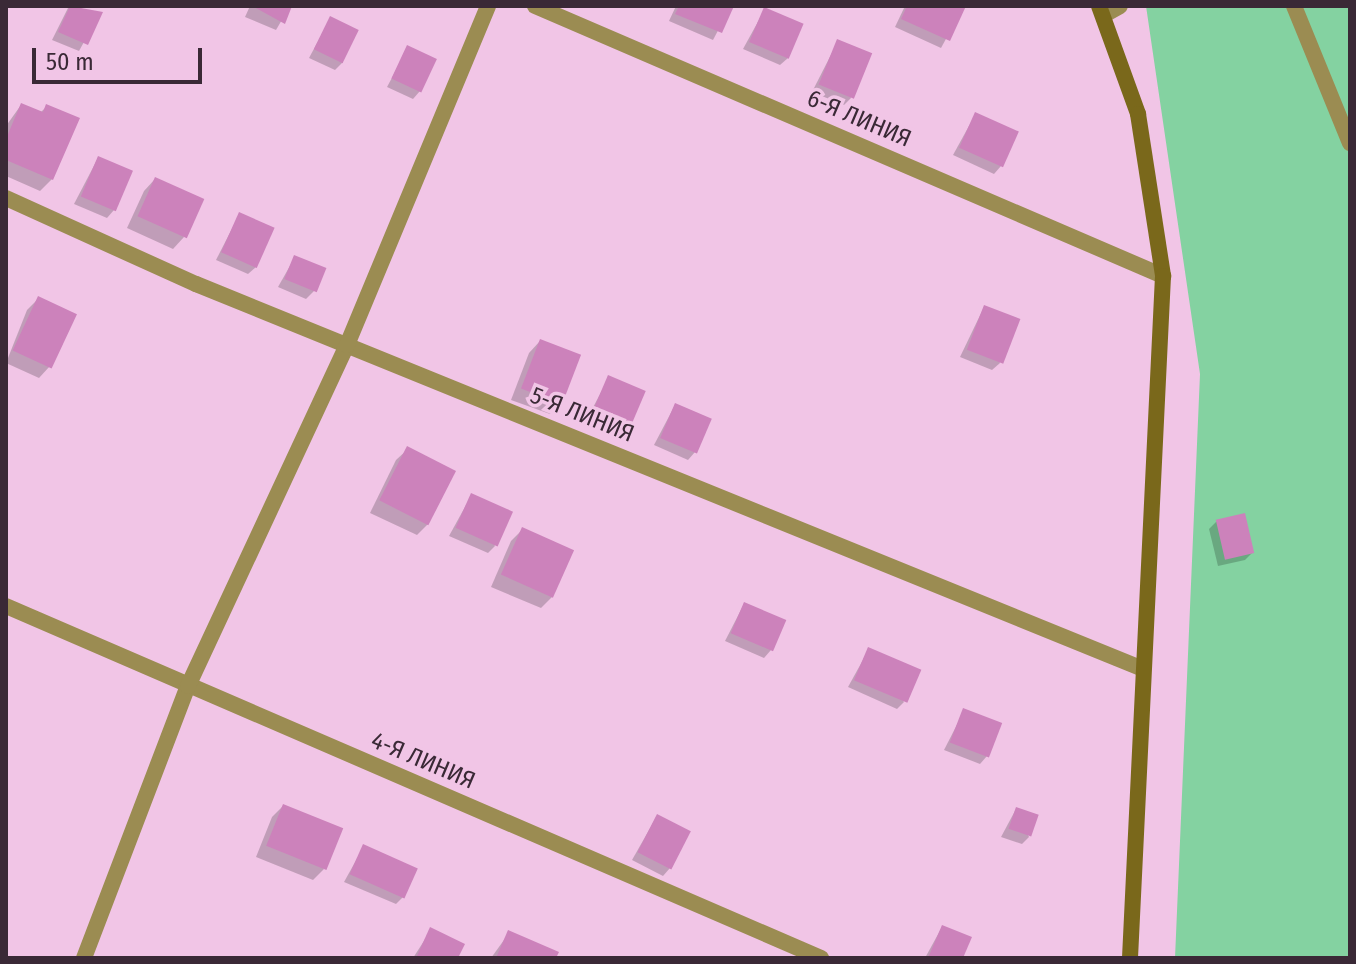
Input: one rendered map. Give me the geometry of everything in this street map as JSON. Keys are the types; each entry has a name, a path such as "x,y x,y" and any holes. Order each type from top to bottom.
{"street":[{"path":"84,958 188,686 347,345 488,6"},
{"name":"6-Я ЛИНИЯ","path":"535,6 1163,276"},
{"path":"1120,6 1102,10 1138,114 1163,276 1130,958"},
{"path":"1294,6 1350,143"},
{"name":"5-Я ЛИНИЯ","path":"6,198 347,345 1143,669"},
{"name":"4-Я ЛИНИЯ","path":"6,606 821,958"}],"green space":[{"path":"1146,6 1350,6 1350,958 1175,958 1200,374"}],"building":[{"path":"70,6 103,12 88,45 58,32"},
{"path":"252,6 292,6 285,24"},
{"path":"679,6 734,6 722,33 675,14"},
{"path":"907,6 966,6 950,41 901,19"},
{"path":"764,7 804,24 789,59 749,42"},
{"path":"330,16 359,30 343,63 314,49"},
{"path":"837,39 872,53 854,99 819,84"},
{"path":"407,45 437,59 421,92 391,79"},
{"path":"21,103 43,112 46,104 80,118 53,180 6,160 6,139"},
{"path":"975,112 1019,132 1003,167 959,148"},
{"path":"98,156 133,171 116,211 81,197"},
{"path":"155,177 204,199 187,238 138,216"},
{"path":"239,212 275,228 257,268 221,252"},
{"path":"294,255 326,268 317,292 284,279"},
{"path":"38,296 77,314 52,369 13,350"},
{"path":"984,305 1020,319 1003,364 967,350"},
{"path":"540,339 581,355 562,404 521,388"},
{"path":"608,375 646,391 631,425 594,409"},
{"path":"675,403 712,419 697,454 660,438"},
{"path":"407,446 456,471 428,525 379,500"},
{"path":"471,493 513,512 498,546 456,528"},
{"path":"1245,513 1254,553 1225,560 1216,520"},
{"path":"522,527 574,550 553,598 501,575"},
{"path":"744,602 786,620 773,651 731,633"},
{"path":"868,647 921,670 907,703 854,680"},
{"path":"963,708 1002,723 989,758 950,743"},
{"path":"283,804 343,828 326,870 266,846"},
{"path":"1016,807 1039,815 1031,837 1009,829"},
{"path":"657,814 691,831 671,870 637,852"},
{"path":"363,844 418,868 404,899 350,874"},
{"path":"942,925 972,937 963,958 928,958"},
{"path":"430,927 465,944 458,958 416,958"},
{"path":"508,930 559,952 556,958 496,958"}]}
